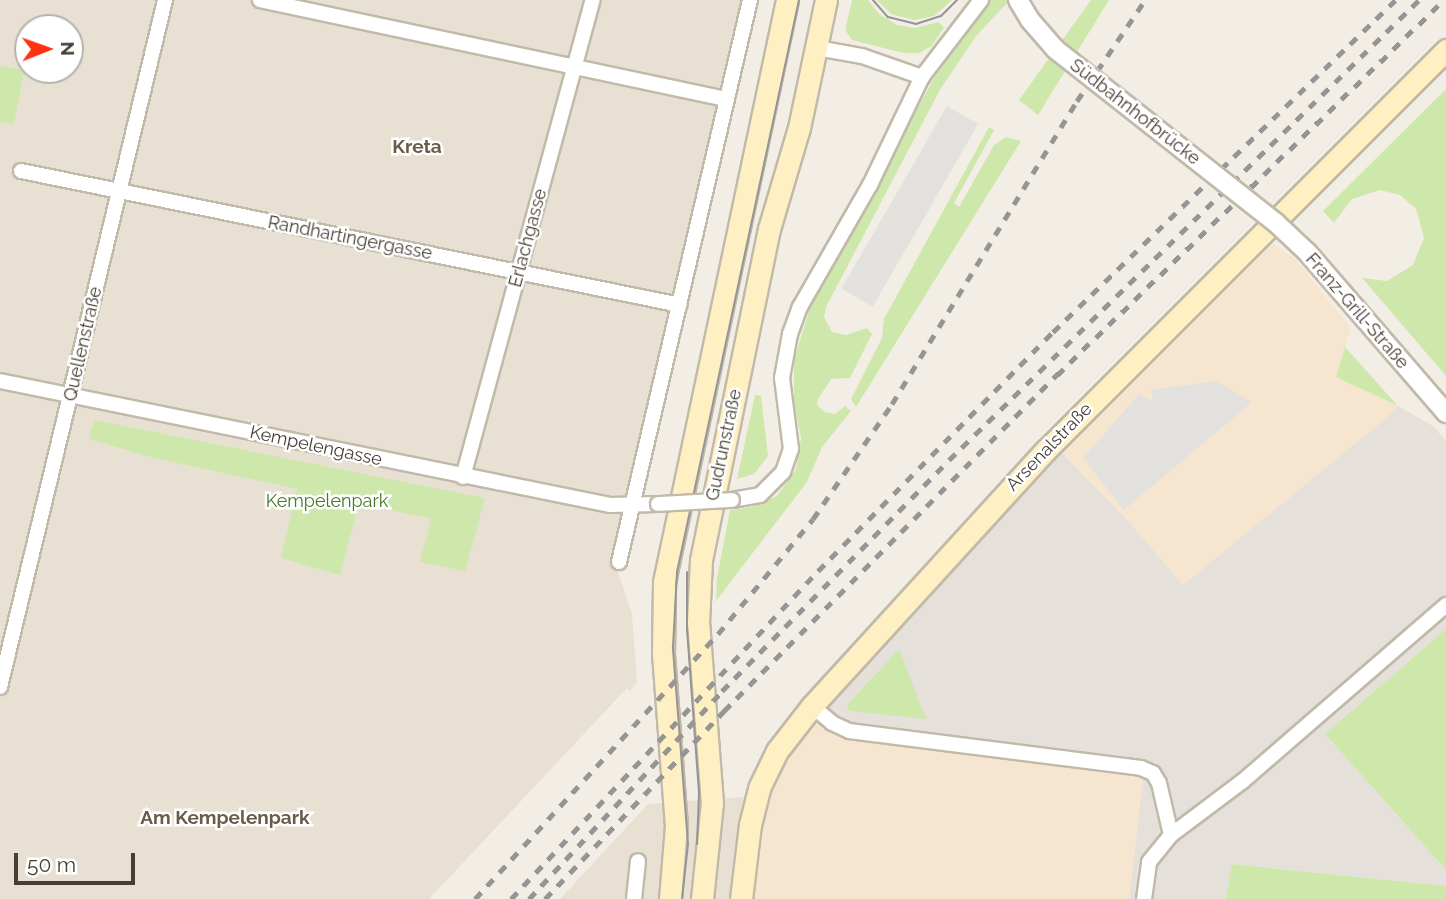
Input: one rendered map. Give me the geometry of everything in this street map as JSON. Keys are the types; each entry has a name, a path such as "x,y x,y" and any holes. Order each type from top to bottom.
{"main road":[{"name":"Gudrunstraße","path":"670,899 676,826 663,656 664,582 787,0"},
{"name":"Gudrunstraße","path":"702,899 712,803 698,622 701,560 769,229 799,128 826,0"},
{"name":"Arsenalstraße","path":"741,899 752,812 759,788 777,751 812,706 1055,440 1446,50"}],"street":[{"name":"Quellenstraße","path":"0,687 165,0"},
{"path":"261,0 727,99"},
{"name":"Erlachgasse","path":"463,477 593,0"},
{"path":"620,562 750,0"},
{"name":"Kempelengasse","path":"0,381 610,505 633,507 732,500 760,495 777,481 788,463 790,436 782,378 790,334 800,307 870,185 922,77 981,0"},
{"name":"Südbahnhofbrücke","path":"1018,0 1036,28 1055,49 1264,213"},
{"path":"817,48 862,56 922,77"},
{"name":"Randhartingergasse","path":"21,171 680,305"},
{"name":"Franz-Grill-Straße","path":"1264,213 1307,252 1446,413"},
{"path":"1144,899 1149,862 1171,835 1243,781 1446,605"},
{"path":"812,706 844,729 1138,767 1153,773 1159,783 1171,835"},
{"path":"634,899 638,861"}],"shaded area":[{"path":"0,0 743,0 618,572 632,614 637,683 630,691 627,688 429,899 0,899"},
{"path":"947,106 978,124 873,307 842,289"},
{"path":"1267,239 1296,260 1351,328 1336,377 1398,406 1390,416 1183,585 1132,525 1044,435 1146,364"},
{"path":"1216,381 1252,402 1124,510 1083,458 1139,394 1153,401 1151,390"},
{"path":"1398,406 1433,426 1446,441 1446,629 1325,734 1446,870 1446,886 1233,864 1226,899 1129,899 1145,765 835,732 801,699 1044,435 1132,525 1183,585"},
{"path":"801,699 835,732 1146,765 1129,899 733,899 743,797"},
{"path":"743,797 733,899 560,899 648,804"}],"green space":[{"path":"852,0 868,0 878,13 897,25 915,28 938,22 944,27 932,46 919,53 903,53 852,40 845,30"},
{"path":"877,0 952,0 934,16 914,20 891,14"},
{"path":"991,0 1010,0 977,35 941,88 826,307 824,317 832,332 846,335 867,328 872,334 850,378 831,379 818,399 817,405 825,412 835,414 845,406 851,411 822,447 807,482 716,601 717,578 730,510 752,507 777,496 796,469 801,438 794,403 794,360 810,308 934,78"},
{"path":"1091,0 1109,0 1038,115 1019,100"},
{"path":"0,66 14,68 14,84 21,84 14,124 0,122"},
{"path":"1446,89 1446,376 1362,278 1387,281 1413,265 1424,238 1416,209 1400,195 1380,190 1352,199 1334,223 1323,211"},
{"path":"989,127 994,130 954,203 959,207 994,145 1006,137 1021,141 856,407 851,399 882,338 884,319"},
{"path":"1345,347 1398,406 1336,377"},
{"path":"755,395 761,396 768,456 754,474 737,479"},
{"name":"Kempelenpark","path":"94,420 485,498 465,571 420,562 431,519 359,503 340,575 281,558 297,489 154,458 89,439"},
{"path":"1446,629 1446,870 1325,734"},
{"path":"899,649 926,719 850,711 848,704"},
{"path":"1232,864 1446,886 1446,899 1226,899"}],"tram line":[{"path":"682,899 688,844 673,647 677,572 799,0"},
{"path":"873,0 888,17 916,24 941,16 957,0"},
{"path":"687,572 687,629 699,793 697,844"}],"railway":[{"path":"475,899 718,634 813,519 892,404 1077,101 1145,0"},
{"path":"511,899 818,571 1053,332 1396,0"},
{"path":"529,899 722,691 949,460 1419,0"},
{"path":"545,899 724,711 1057,375 1444,0"}],"district":[{"name":"Kreta","path":"417,147"},
{"name":"Am Kempelenpark","path":"225,818"}]}
